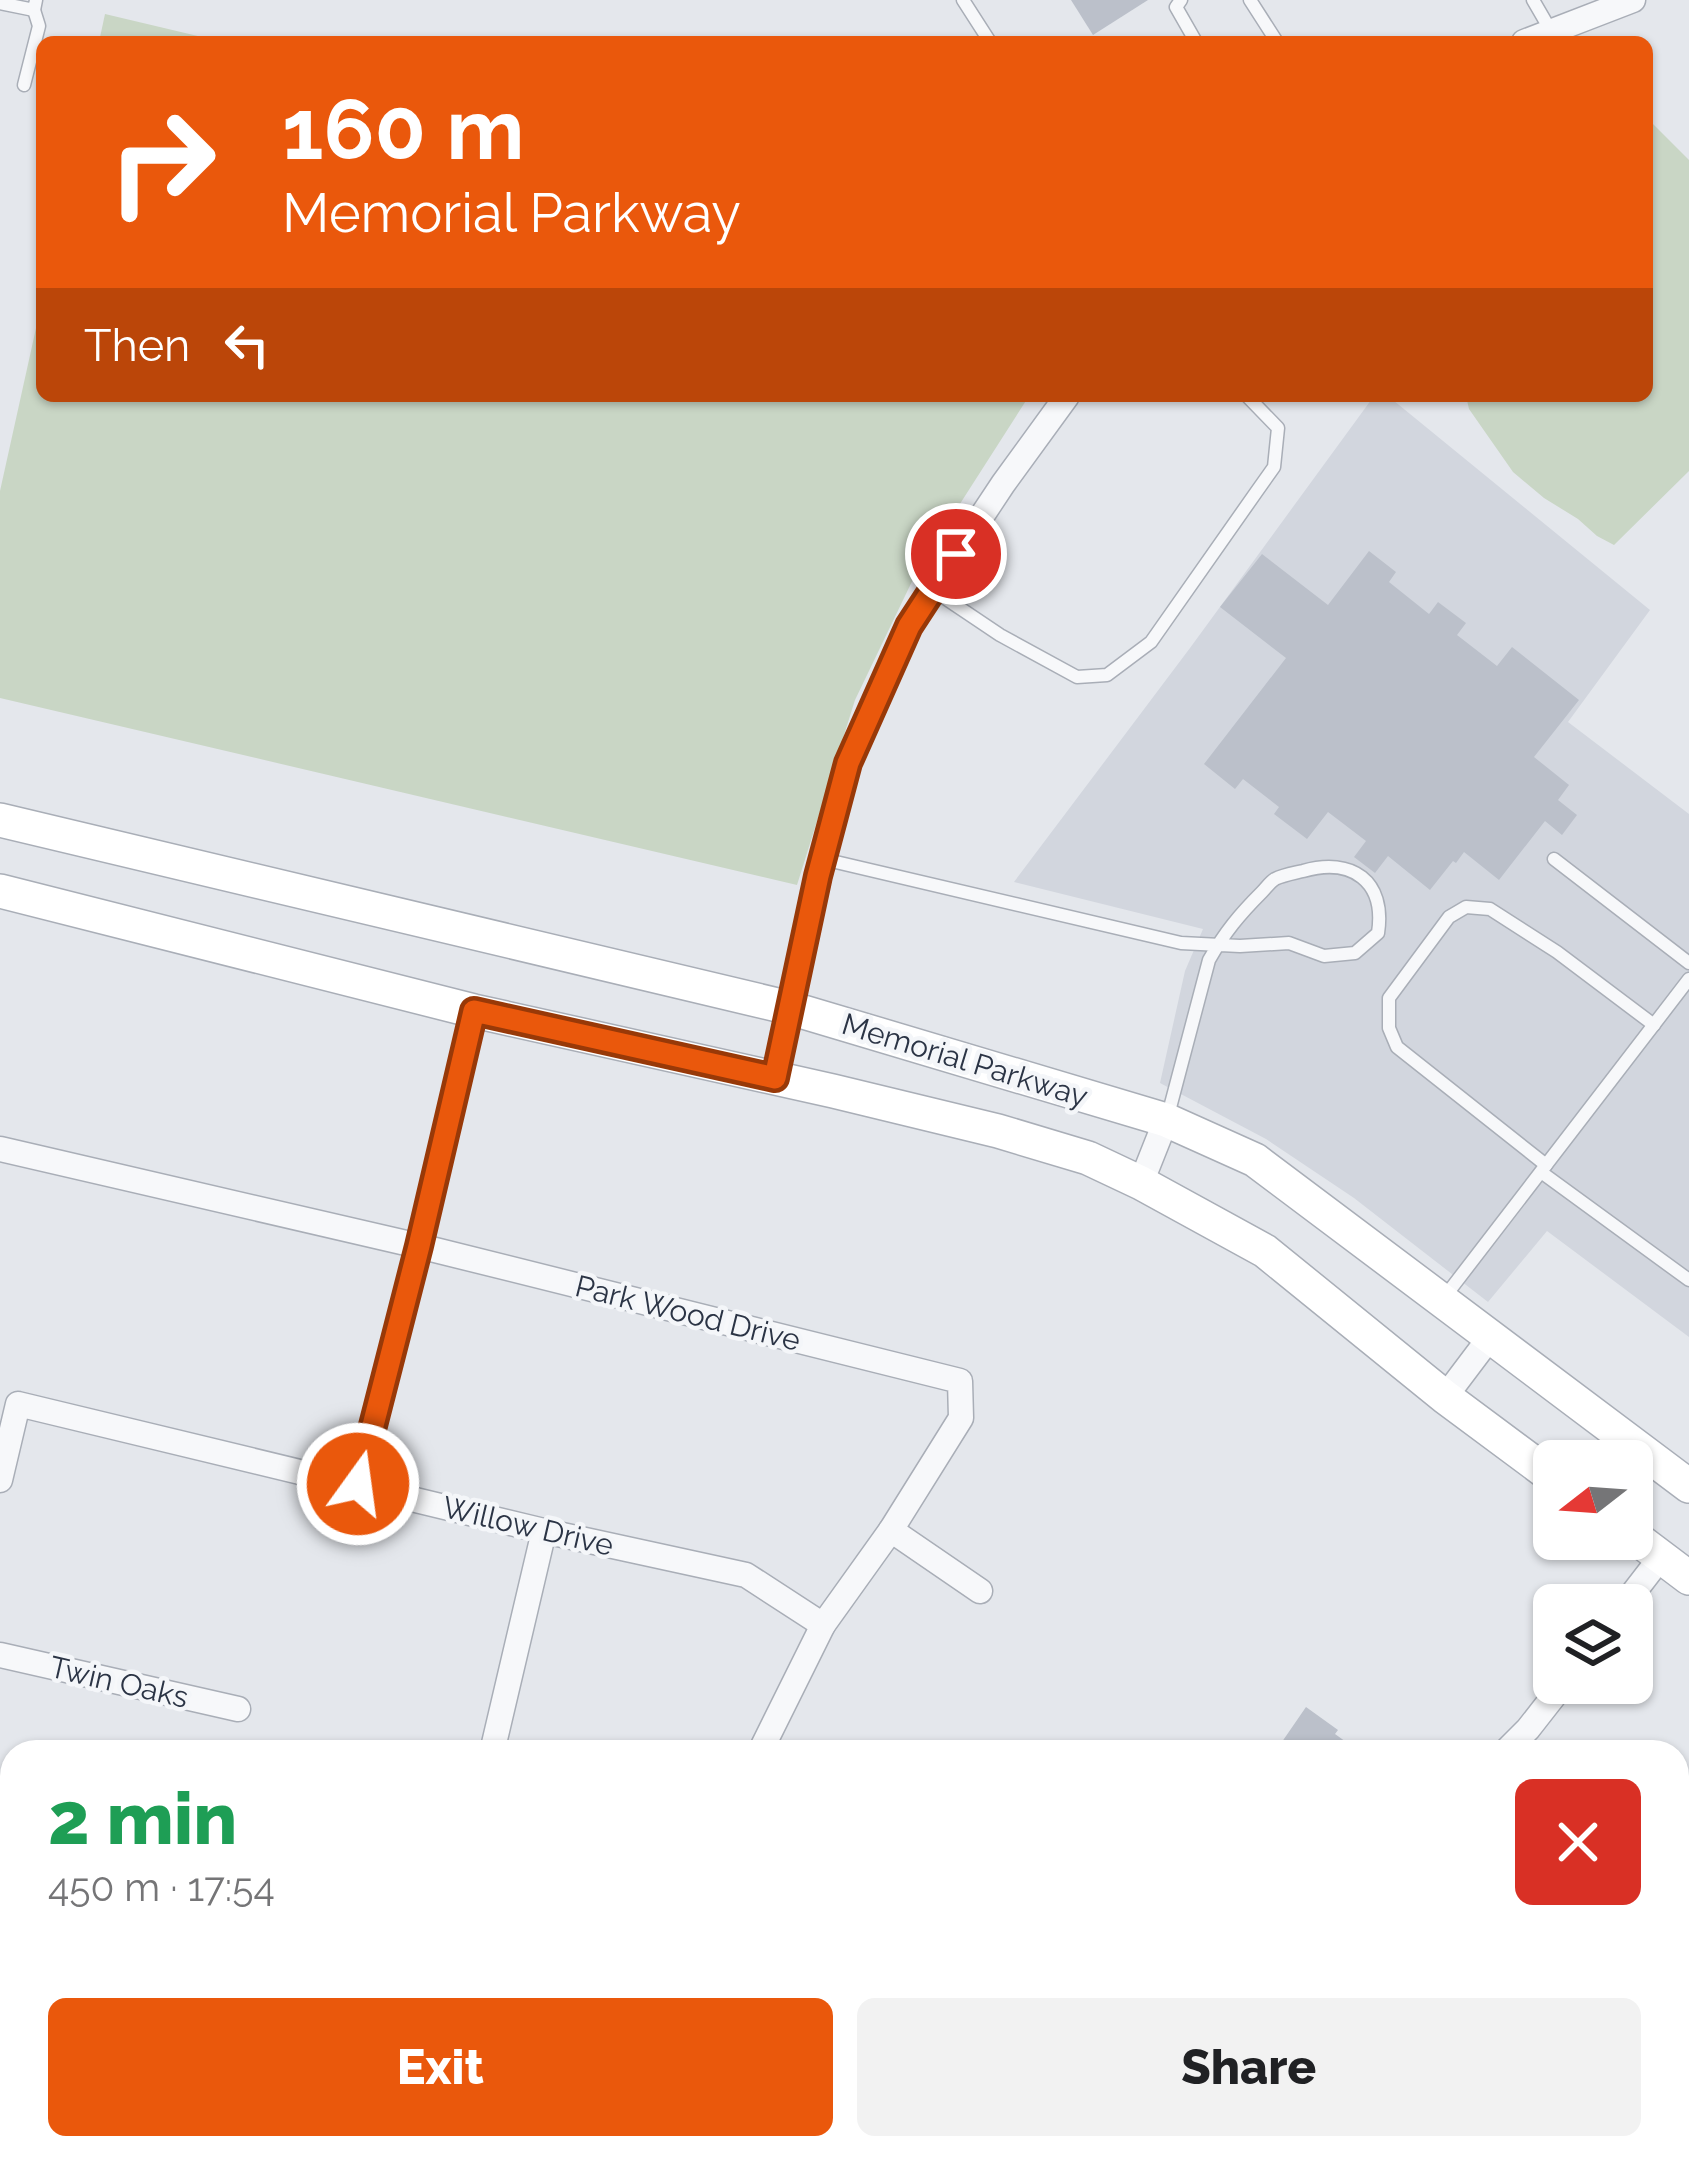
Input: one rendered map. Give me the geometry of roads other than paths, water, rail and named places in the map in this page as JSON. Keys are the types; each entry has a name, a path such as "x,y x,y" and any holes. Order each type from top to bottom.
{"street":[{"path":"1539,36 1633,0"},
{"path":"775,1078 848,763 909,626 1062,402"},
{"name":"Memorial Parkway","path":"0,820 790,1008 1166,1120 1255,1160 1689,1486"},
{"name":"Memorial Parkway","path":"0,891 474,1011 998,1131 1088,1158 1265,1251 1533,1462"},
{"path":"358,1484 474,1011"},
{"path":"1142,1183 1166,1120"},
{"name":"Park Wood Drive","path":"0,1150 419,1246 960,1381 961,1418 891,1530 823,1625 766,1740"},
{"path":"1445,1397 1491,1336"},
{"name":"Willow Drive","path":"0,1480 18,1404 746,1575 823,1625"},
{"path":"891,1530 980,1591"},
{"path":"495,1740 544,1531"},
{"path":"1653,1551 1689,1578"},
{"path":"1640,1584 1661,1557"},
{"name":"Twin Oaks","path":"0,1655 238,1708"},
{"path":"1517,1740 1548,1704"}],"lane":[{"path":"963,0 986,36"},
{"path":"1180,0 1176,7 1193,36"},
{"path":"1250,0 1273,36"},
{"path":"1533,0 1551,31"},
{"path":"0,3 35,5 36,36"},
{"path":"24,85 36,38"},
{"path":"933,590 1078,677 1107,675 1151,642 1274,467 1278,428 1253,402"},
{"path":"823,859 1181,943 1218,944 1289,944 1324,956 1355,952 1378,933 1382,909 1372,885 1348,870 1316,867 1276,879 1231,922 1218,944 1209,960 1166,1120"},
{"path":"1554,859 1689,963"},
{"path":"1654,1025 1490,909 1466,908 1450,917 1389,998 1389,1028 1396,1047 1543,1169 1689,1280"},
{"path":"1443,1300 1689,979"}]}
